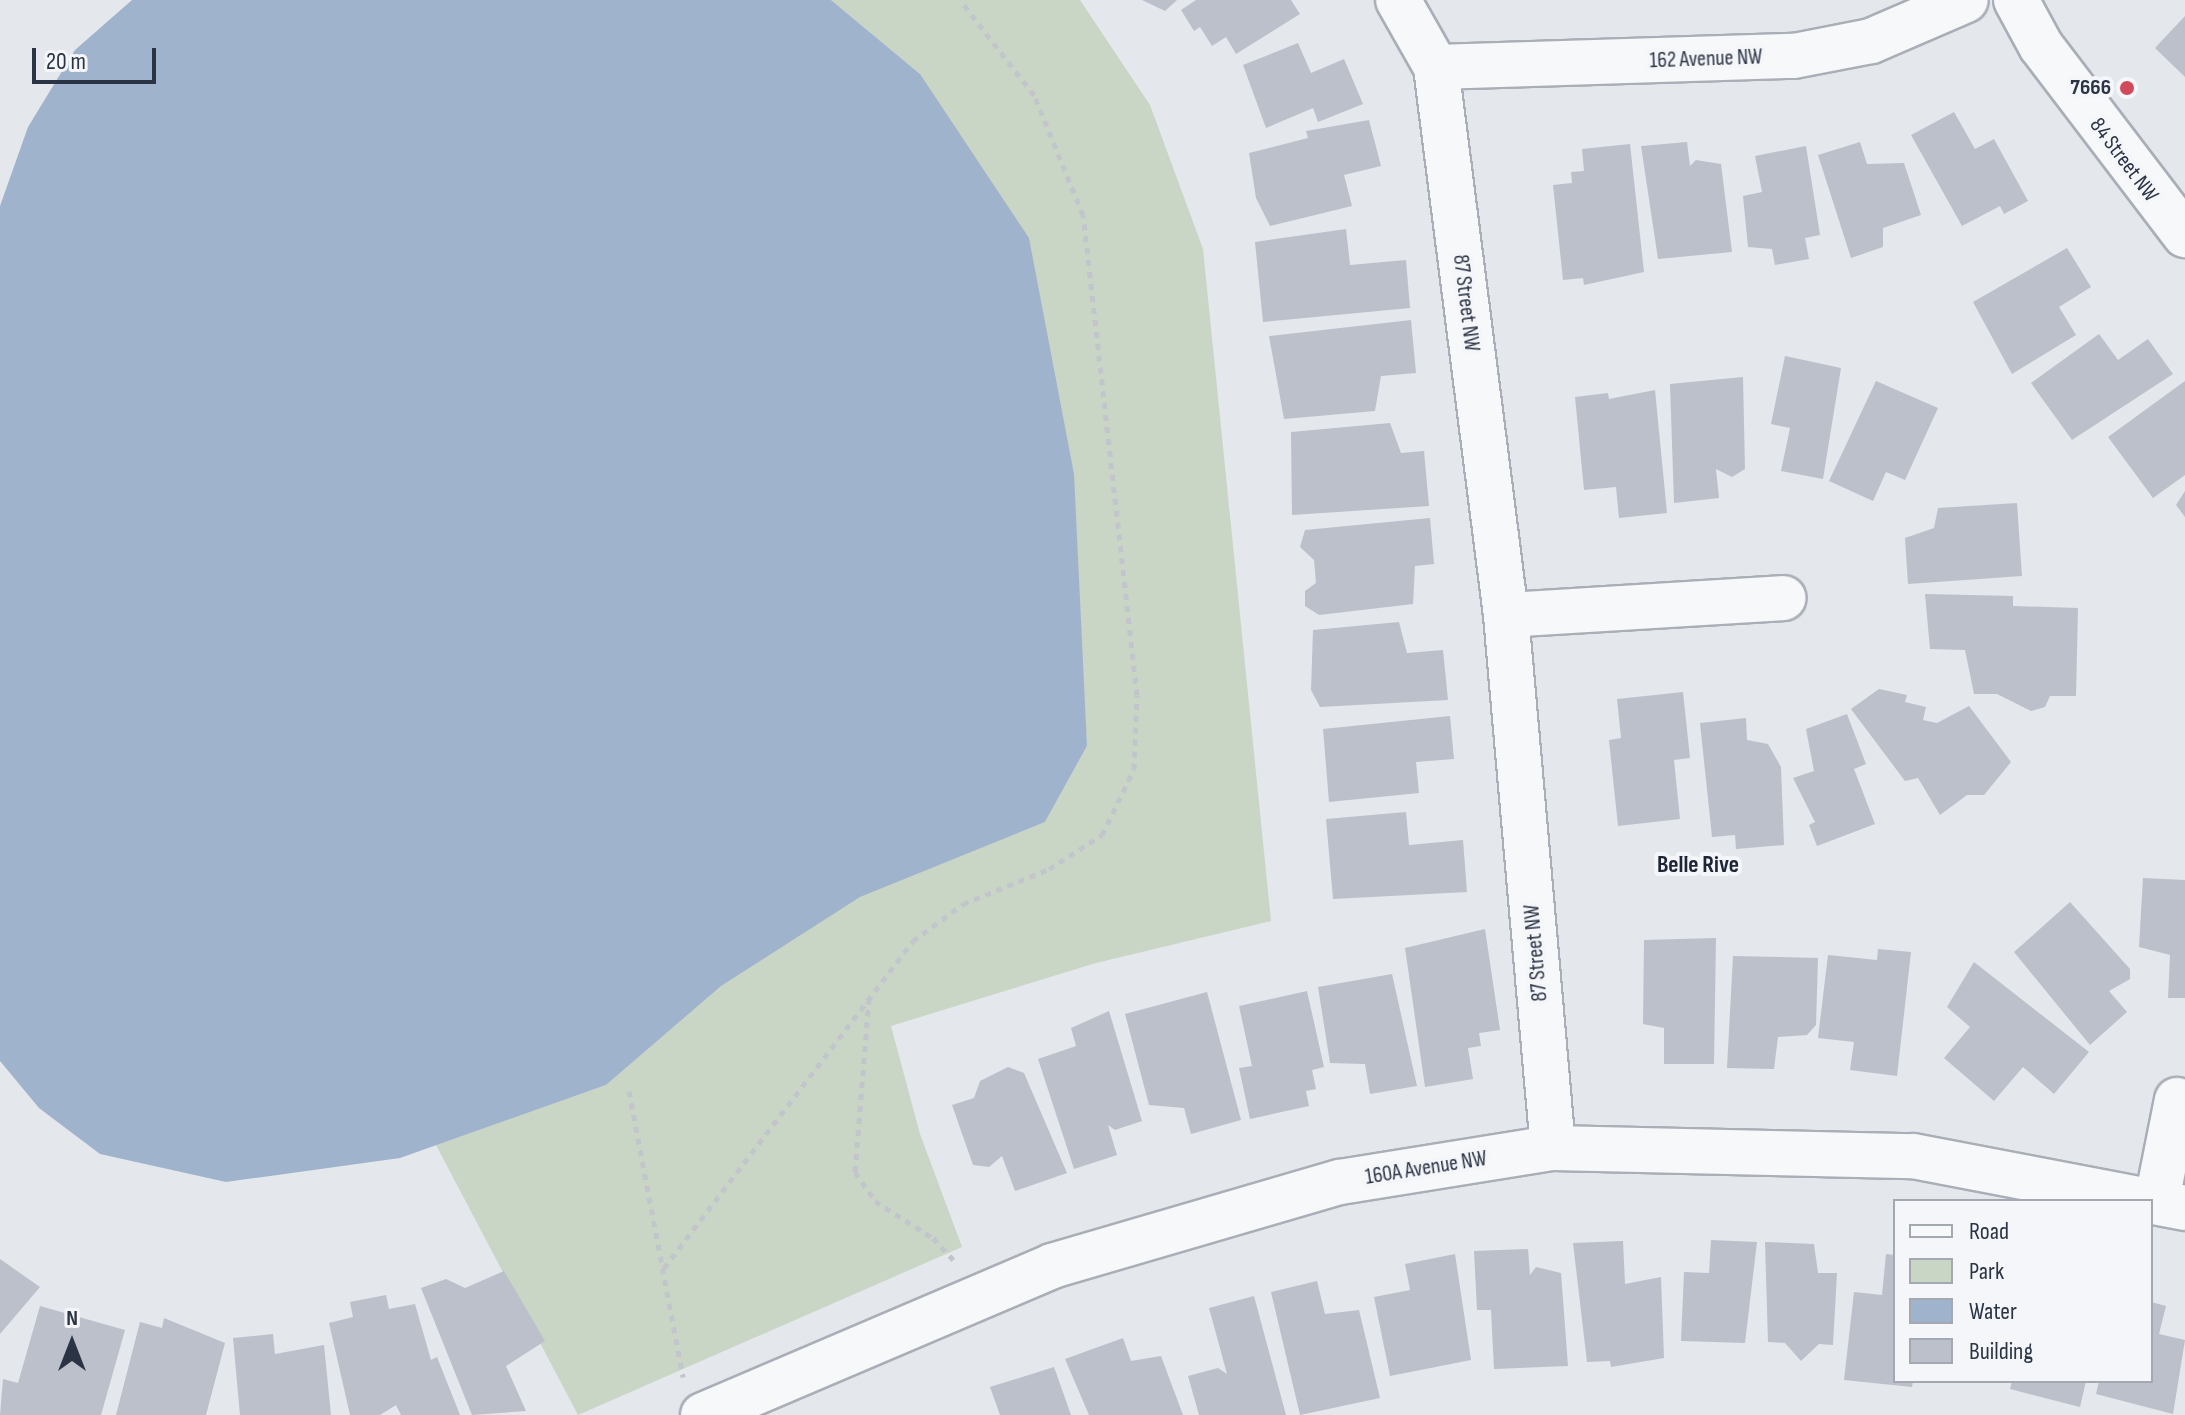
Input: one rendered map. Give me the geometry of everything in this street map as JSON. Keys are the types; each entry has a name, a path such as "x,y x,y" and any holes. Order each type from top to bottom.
{"street":[{"name":"87 Street NW","path":"1398,0 1436,67 1506,615 1553,1148"},
{"name":"162 Avenue NW","path":"1436,67 1794,56 1871,41 1966,0"},
{"name":"84 Street NW","path":"2016,0 2050,58 2185,235"},
{"path":"1506,615 1783,598"},
{"path":"2171,1204 2177,1100"},
{"name":"160A Avenue NW","path":"694,1400 1052,1266 1340,1182 1553,1148 1913,1156 2144,1199"}],"path":[{"path":"664,1268 913,941 963,904 1049,869 1102,835 1130,784 1140,734 1083,215 1034,95 960,0"},
{"path":"869,997 855,1172 875,1201 933,1238 975,1297"},
{"path":"629,1091 694,1400"}],"green space":[{"path":"831,0 1080,0 1150,105 1203,249 1271,921 1096,963 891,1026 920,1134 962,1247 578,1415 436,1145 606,1085 720,986 860,896 1045,822 1087,746 1077,607 920,74"}],"water":[{"path":"132,0 831,0 920,74 1029,238 1074,474 1087,746 1045,822 860,897 721,986 606,1085 400,1158 226,1182 100,1154 39,1108 0,1061 0,206 28,127 75,50"}],"building":[{"path":"1142,0 1177,0 1165,11"},
{"path":"1196,0 1291,0 1300,14 1236,54 1226,37 1212,46 1200,27 1194,31 1181,10"},
{"path":"2185,16 2185,77 2155,48"},
{"path":"1298,43 1311,73 1344,59 1363,104 1318,122 1313,108 1266,128 1243,65"},
{"path":"1954,112 1975,149 1994,139 2028,201 2004,214 2000,206 1962,226 1911,135"},
{"path":"1369,120 1381,166 1344,175 1352,206 1270,226 1256,198 1249,153 1308,138 1306,131"},
{"path":"1687,142 1690,166 1696,160 1721,164 1732,252 1658,259 1641,146"},
{"path":"1860,142 1867,164 1904,163 1921,215 1883,228 1883,247 1851,258 1818,155"},
{"path":"1630,144 1644,272 1584,285 1583,278 1563,280 1553,185 1572,183 1571,172 1584,171 1582,149"},
{"path":"1806,146 1820,235 1805,238 1809,259 1775,265 1772,249 1748,247 1743,196 1762,192 1755,156"},
{"path":"1346,229 1350,265 1406,260 1410,308 1263,322 1255,242"},
{"path":"2067,248 2091,287 2059,307 2076,335 2012,374 1973,302"},
{"path":"1411,320 1416,373 1381,376 1375,411 1284,419 1269,336"},
{"path":"2099,334 2118,360 2148,339 2173,374 2072,440 2031,383"},
{"path":"1785,356 1841,368 1823,479 1781,471 1790,428 1771,424"},
{"path":"1743,377 1745,469 1732,477 1716,469 1719,498 1674,503 1670,384"},
{"path":"1876,381 1938,408 1905,480 1886,472 1873,501 1829,481"},
{"path":"2185,381 2185,475 2153,498 2108,437"},
{"path":"1655,390 1667,513 1619,518 1616,487 1584,490 1575,397 1608,393 1609,399"},
{"path":"1390,423 1401,453 1424,451 1429,506 1292,515 1291,432"},
{"path":"2185,491 2185,517 2176,505"},
{"path":"2017,503 2022,576 1908,584 1905,538 1934,528 1938,508"},
{"path":"1430,518 1434,564 1415,566 1413,604 1319,615 1305,606 1305,591 1316,583 1314,560 1300,547 1305,530"},
{"path":"1925,594 2013,596 2013,606 2078,608 2076,696 2050,696 2045,707 2031,711 1997,694 1974,694 1965,650 1930,649"},
{"path":"1399,622 1407,653 1443,650 1448,700 1320,707 1311,690 1313,630"},
{"path":"1879,689 1907,695 1905,702 1926,707 1923,720 1937,723 1969,706 2011,762 1984,795 1967,795 1940,815 1918,778 1905,781 1851,709"},
{"path":"1683,692 1690,758 1674,760 1680,819 1618,826 1609,740 1621,738 1617,699"},
{"path":"1847,714 1866,764 1854,769 1875,824 1817,846 1809,825 1815,822 1793,778 1814,771 1806,729"},
{"path":"1450,716 1454,759 1416,762 1419,793 1329,802 1323,729"},
{"path":"1746,718 1747,740 1768,744 1781,767 1784,845 1736,849 1735,835 1712,837 1700,723"},
{"path":"1406,812 1409,845 1463,840 1467,892 1333,899 1326,819"},
{"path":"2143,878 2185,880 2185,998 2168,998 2170,955 2139,947"},
{"path":"2070,902 2130,969 2130,979 2109,991 2127,1012 2090,1045 2014,952"},
{"path":"1485,929 1500,1030 1479,1033 1481,1046 1468,1048 1473,1079 1425,1087 1405,948"},
{"path":"1716,938 1714,1064 1664,1064 1664,1028 1643,1024 1644,940"},
{"path":"1878,949 1911,952 1897,1076 1850,1070 1854,1042 1818,1038 1828,955 1877,960"},
{"path":"1733,956 1818,958 1816,1025 1807,1035 1778,1037 1774,1069 1727,1068"},
{"path":"1974,962 2089,1052 2054,1094 2023,1067 1994,1101 1944,1058 1970,1027 1947,1007"},
{"path":"1392,974 1417,1086 1370,1094 1365,1064 1330,1063 1318,987"},
{"path":"1307,991 1324,1067 1312,1070 1316,1089 1306,1091 1309,1106 1250,1119 1239,1068 1252,1066 1239,1006"},
{"path":"1207,992 1241,1120 1191,1134 1184,1108 1149,1105 1125,1014"},
{"path":"1109,1011 1142,1121 1115,1130 1108,1125 1117,1155 1074,1169 1038,1059 1076,1046 1071,1028"},
{"path":"1008,1067 1024,1073 1067,1173 1015,1191 1002,1156 989,1167 973,1165 952,1105 974,1098 980,1081"},
{"path":"1711,1240 1757,1242 1745,1343 1681,1341 1684,1272 1709,1273"},
{"path":"1623,1241 1625,1284 1661,1277 1664,1358 1611,1367 1610,1361 1587,1362 1573,1243"},
{"path":"1765,1242 1814,1244 1818,1273 1837,1273 1833,1345 1819,1344 1801,1361 1785,1343 1768,1342"},
{"path":"1528,1249 1530,1275 1536,1267 1561,1273 1568,1366 1494,1369 1491,1310 1477,1310 1474,1251"},
{"path":"1455,1254 1471,1360 1390,1376 1374,1297 1410,1290 1405,1264"},
{"path":"1886,1254 1893,1255 1893,1383 1913,1383 1912,1387 1844,1380 1854,1292 1882,1295"},
{"path":"0,1259 40,1287 0,1334"},
{"path":"504,1271 545,1341 506,1366 526,1411 472,1415 421,1288 446,1279 465,1288"},
{"path":"1317,1281 1325,1314 1359,1310 1380,1398 1300,1415 1271,1292"},
{"path":"386,1295 389,1309 415,1304 431,1360 437,1357 460,1415 401,1415 396,1405 380,1415 350,1415 329,1323 353,1317 350,1302"},
{"path":"1254,1296 1286,1415 1199,1415 1188,1376 1218,1368 1227,1374 1209,1308"},
{"path":"2153,1303 2166,1306 2159,1334 2185,1340 2173,1414 2096,1394 2099,1383 2153,1383"},
{"path":"40,1306 125,1330 101,1415 0,1415 3,1379 18,1383"},
{"path":"164,1318 225,1343 206,1415 116,1415 140,1322 162,1328"},
{"path":"273,1334 275,1354 324,1345 331,1415 240,1415 233,1338"},
{"path":"1123,1338 1131,1361 1161,1356 1183,1415 1089,1415 1065,1359"},
{"path":"1054,1367 1071,1415 1000,1415 990,1387"},
{"path":"2012,1383 2086,1383 2080,1407 2010,1389"}],"place":[{"name":"7666","path":"2127,88"}],"district":[{"name":"Belle Rive","path":"1698,865"}]}
